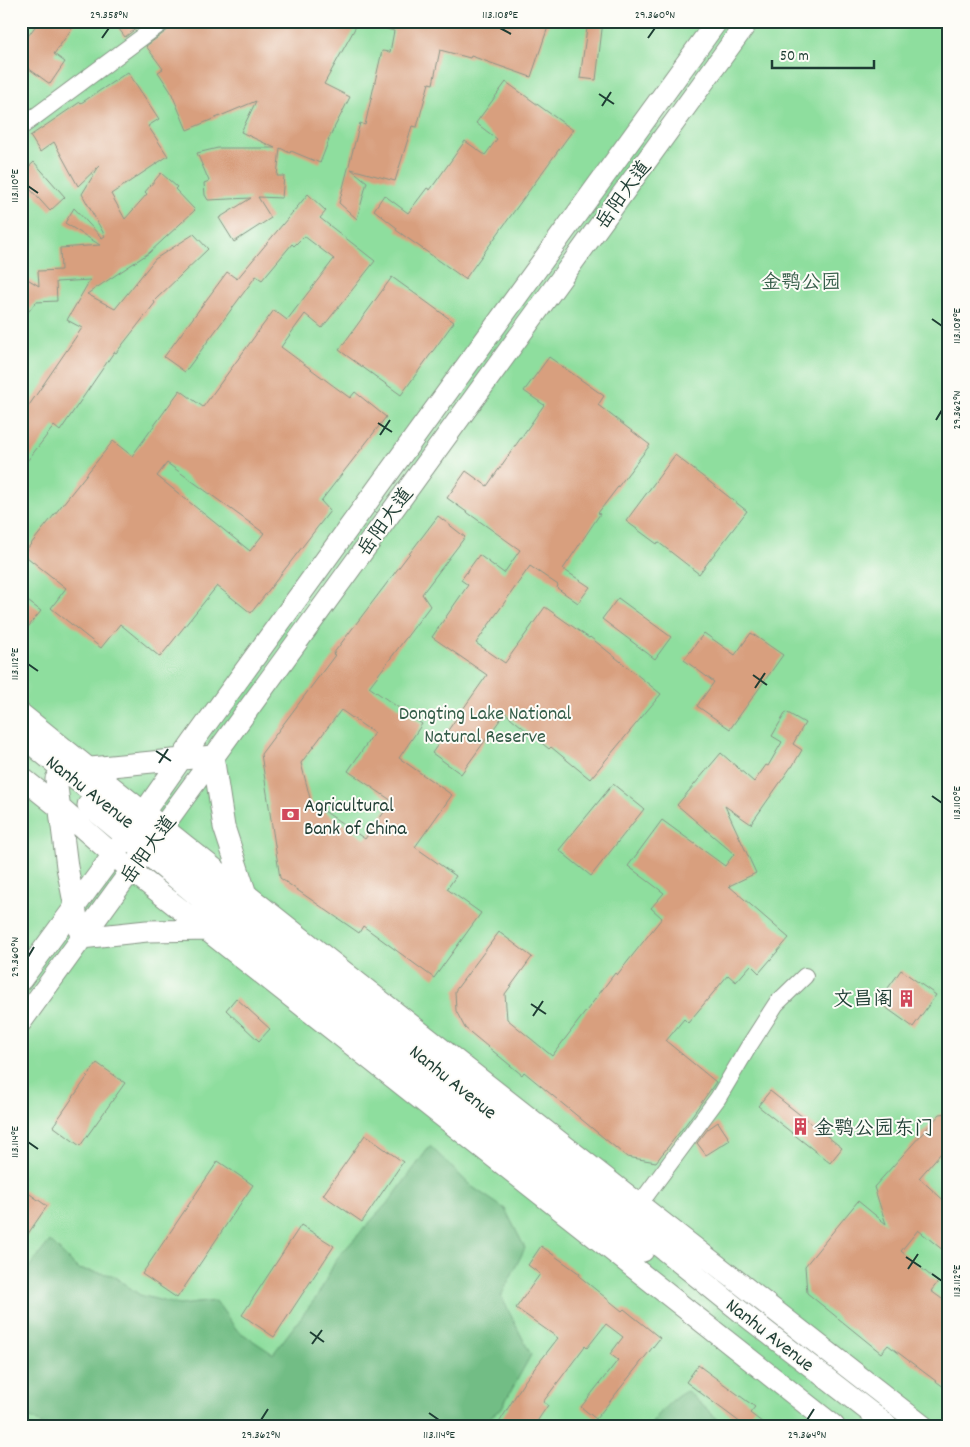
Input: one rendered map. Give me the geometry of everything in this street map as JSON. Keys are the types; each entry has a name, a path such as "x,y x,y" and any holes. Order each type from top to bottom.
{"main road":[{"name":"岳阳大道","path":"21,980 113,856 717,21"},
{"name":"岳阳大道","path":"21,1022 748,21"},
{"path":"21,714 89,768 135,825"},
{"name":"Nanhu Avenue","path":"21,735 60,775"},
{"name":"Nanhu Avenue","path":"21,752 60,775 135,825 154,840 248,928 396,1061 745,1330 866,1426"},
{"path":"213,756 224,827 246,894 248,928 147,931 81,938 67,867 60,809 60,775 89,768 213,756"},
{"path":"21,777 113,856 834,1426"},
{"path":"154,840 246,894 639,1205 923,1426"},
{"name":"Nanhu Avenue","path":"248,928 888,1426"}],"street":[{"path":"21,127 164,21"},
{"path":"639,1205 718,1098 776,1004 805,976"}],"green space":[{"name":"Dongting Lake National Natural Reserve","path":"21,21 949,21 949,1426 21,1426"},
{"path":"430,1146 471,1186 505,1209 525,1248 501,1296 531,1355 501,1409 477,1426 45,1426 21,1413 21,1277 50,1241 78,1269 112,1275 140,1295 179,1305 216,1301 237,1330 273,1354 318,1295 337,1258 392,1198"},
{"path":"687,1391 725,1426 650,1426 667,1406"}],"building":[{"path":"39,21 77,21 54,54 65,62 50,84 21,63 21,46"},
{"path":"113,21 146,21 125,37"},
{"path":"180,21 359,21 324,84 350,97 328,140 320,163 280,148 277,176 284,176 282,198 258,197 271,218 234,242 219,218 251,198 208,200 205,195 204,183 209,181 197,153 218,148 275,148 241,132 256,101 187,130 171,92 158,72 163,69 146,46"},
{"path":"370,21 550,21 531,77 471,56 470,58 440,50 433,84 429,83 417,127 412,126 395,181 351,169 367,182 357,219 339,203 360,123 365,125 382,51 390,52 394,31 370,24"},
{"path":"588,21 603,21 596,80 580,78"},
{"path":"128,72 159,119 148,126 168,156 111,194 125,219 147,194 145,192 161,173 177,187 175,189 195,210 149,253 87,294 115,309 155,259 194,234 208,249 154,301 155,303 116,353 114,352 60,431 54,426 21,469 21,417 82,328 67,320 90,280 56,282 57,301 36,302 21,321 21,275 39,286 38,271 61,270 60,248 100,245 65,223 74,208 102,238 105,236 82,194 99,166 78,186 54,142 40,152 30,136"},
{"path":"506,82 573,130 465,279 396,230 397,228 374,210 384,195 408,213 427,188 430,190 465,141 485,155 497,139 476,123"},
{"path":"34,162 65,197 50,211 21,179 21,174"},
{"path":"308,194 326,211 320,218 375,261 322,328 305,314 281,347 350,398 355,392 386,417 321,501 330,511 251,613 217,586 160,657 120,624 101,648 51,608 66,588 23,554 113,441 132,456 180,390 203,407 274,310 287,320 334,259 304,236 294,246 292,244 262,280 256,276 185,372 164,357 227,272 237,279","holes":["167,463 264,533 250,551 157,476"]},
{"path":"392,277 454,322 401,395 339,350"},
{"path":"549,357 604,396 598,405 650,445 598,513 600,514 563,569 590,587 578,603 557,588 558,585 530,566 476,643 505,663 545,607 590,637 661,694 590,779 505,713 461,774 432,753 487,675 432,637 468,585 461,580 479,555 504,573 520,550 447,498 466,471 487,486 544,405 524,391"},
{"path":"675,455 747,511 699,574 658,542 657,544 626,521"},
{"path":"438,516 465,537 422,594 430,606 369,687 422,724 399,758 452,795 415,847 456,876 447,889 481,913 434,978 363,926 359,933 280,878 261,754 335,655 333,654","holes":["341,710 374,733 348,771 392,801 365,839 311,802 301,763"]},
{"path":"21,596 41,611 21,636"},
{"path":"618,598 671,637 655,659 602,619"},
{"path":"704,633 735,655 751,633 783,655 730,729 697,706 714,682 684,660"},
{"path":"786,712 805,723 793,744 802,750 792,767 751,824 725,806 756,873 729,886 789,938 759,973 751,965 736,982 728,975 688,1023 684,1019 666,1041 716,1082 656,1162 627,1157 524,1072 522,1075 465,1028 456,1011 455,991 499,932 532,957 505,994 507,1019 552,1056 615,973 617,975 662,918 651,908 664,893 628,866 662,820 725,866 734,854 677,805 721,753 754,782 766,765 768,766 782,742 772,736"},
{"path":"613,784 644,809 591,876 559,850"},
{"name":"文昌阁","path":"901,970 936,995 913,1027 878,1002"},
{"path":"236,998 270,1029 259,1041 226,1010"},
{"path":"97,1063 125,1083 80,1146 53,1126"},
{"name":"金鹗公园东门","path":"770,1091 842,1148 830,1163 758,1106"},
{"path":"949,1113 949,1161 941,1153 919,1178 949,1205 949,1255 918,1230 901,1251 938,1282 931,1291 949,1304 949,1391 888,1345 881,1353 807,1293 805,1266 858,1201 886,1224 874,1187 940,1114"},
{"path":"718,1122 730,1140 706,1155 697,1143 708,1129"},
{"path":"365,1135 403,1162 362,1222 323,1195"},
{"path":"218,1161 253,1185 177,1298 142,1274"},
{"path":"21,1188 47,1206 21,1244"},
{"path":"301,1225 334,1246 274,1337 242,1315"},
{"path":"541,1246 580,1274 579,1276 622,1311 624,1309 660,1338 596,1419 581,1407 618,1360 610,1354 623,1337 606,1324 587,1348 585,1346 543,1402 548,1405 534,1426 497,1426 524,1382 558,1338 516,1308 540,1274 528,1265"},
{"path":"698,1365 755,1407 750,1413 767,1426 745,1426 686,1382"}],"place":[{"name":"Agricultural Bank of China","path":"290,815"},
{"name":"文昌阁","path":"907,998"},
{"name":"金鹗公园东门","path":"800,1127"}],"park label":[{"name":"金鹗公园","path":"801,281"}]}
